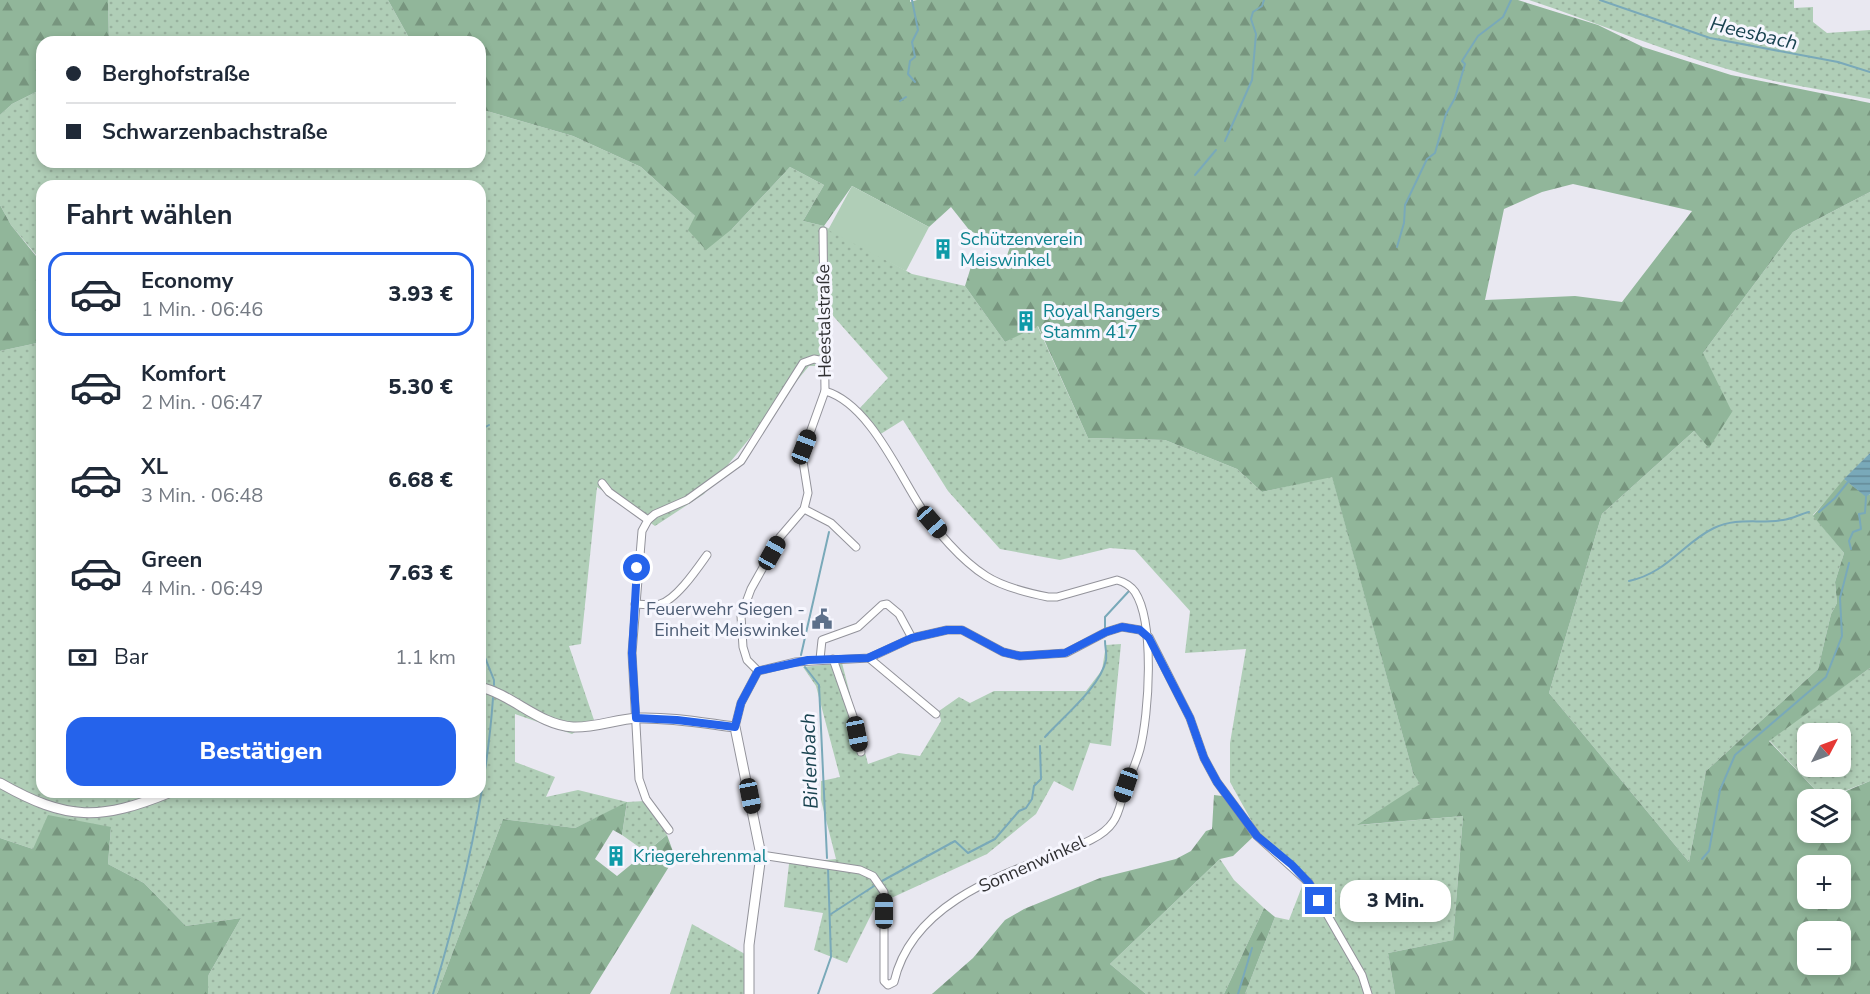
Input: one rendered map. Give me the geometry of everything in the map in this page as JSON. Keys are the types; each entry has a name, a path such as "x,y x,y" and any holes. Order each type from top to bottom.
{"street":[{"name":"Heestalstraße","path":"804,510 808,493 802,455 825,391 823,231"},
{"path":"669,830 646,800 640,781 632,653 642,531 648,520 687,500 741,460 803,363 814,359 824,361"},
{"path":"825,391 840,396 858,412 922,509 980,572 998,582 1048,597 1057,597 1117,580 1136,593 1146,619 1149,638 1190,718 1204,758 1217,782 1264,842 1309,883 1362,975 1368,994"},
{"path":"602,483 609,492 648,520"},
{"path":"758,671 747,660 743,647 741,616 744,605 780,537 804,510 831,523 856,547"},
{"path":"636,604 659,604 666,601 692,576 707,555"},
{"path":"820,659 822,640 858,627 882,605 887,604 899,614 912,638"},
{"path":"758,671 820,659 868,658 912,638 947,630 962,630 1003,652 1020,656 1065,653 1106,632 1122,627 1140,630 1149,638"},
{"name":"Sonnenwinkel","path":"761,855 860,870 873,876 884,892 884,981 886,984 892,984 898,966 915,938 932,918 980,885 1072,848 1095,836 1113,822 1140,748 1149,638"},
{"path":"868,658 936,714"},
{"path":"833,659 855,722 861,752"},
{"path":"749,994 749,945 761,855 735,727 741,703 758,671"},
{"path":"486,689 501,694 531,712 561,725 585,726 636,718 735,727"},
{"path":"0,783 29,799 59,810 83,815 104,813 152,798"}],"green space":[{"path":"0,0 108,0 109,36 36,36 36,92 12,104 0,115"},
{"path":"108,0 388,0 408,36 109,36"},
{"path":"388,0 910,0 910,2 917,0 1518,0 1598,25 1643,47 1731,75 1870,103 1870,192 1793,232 1703,353 1732,412 1709,448 1694,431 1602,514 1549,693 1689,862 1706,771 1818,669 1831,614 1837,603 1835,582 1844,553 1813,516 1844,479 1866,496 1870,494 1870,668 1769,741 1797,771 1797,777 1803,777 1815,789 1797,789 1797,843 1851,843 1851,789 1870,781 1870,994 1395,994 1388,953 1453,940 1463,816 1357,825 1420,784 1413,773 1332,477 1262,492 1237,469 1165,440 1088,438 1038,326 1005,342 965,286 974,257 1005,261 1010,247 970,231 951,207 929,227 852,186 824,226 803,221 824,185 790,167 732,229 706,250 688,230 695,216 641,167 573,136 486,111 486,36 408,36","holes":["1573,184 1692,211 1622,302 1575,296 1485,300 1504,209 1542,192"]},
{"path":"1529,0 1794,0 1794,8 1813,7 1813,22 1827,33 1870,30 1870,99 1744,74 1677,53"},
{"path":"36,92 36,168 486,168 486,111 573,136 641,167 695,216 732,229 790,167 824,185 803,221 824,226 912,274 965,286 1005,342 1037,325 1088,438 1165,440 1237,469 1262,492 1332,476 1413,773 1421,784 1359,825 1463,816 1453,940 1388,953 1395,994 1245,994 1275,917 1289,920 1303,884 1302,878 1267,849 1230,782 1230,743 1246,649 1185,653 1190,611 1135,550 1110,548 1060,560 1000,549 948,491 903,420 879,435 859,409 888,378 827,309 822,366 809,366 704,494 655,526 597,487 581,644 569,646 594,720 572,734 515,714 515,762 555,777 546,797 578,790 627,802 645,801 667,835 646,852 622,835 627,803 575,828 503,819 437,994 208,994 208,976 241,918 186,926 144,883 108,864 111,827 33,849 0,838 0,351 36,343 36,798 486,798 486,180 36,180 36,255 11,225 0,205 0,115 12,104"},
{"path":"852,186 929,227 906,271 828,230"},
{"path":"1870,192 1870,453 1813,515 1844,553 1835,582 1837,603 1831,614 1818,669 1706,771 1689,862 1549,693 1602,514 1694,431 1709,447 1703,353 1793,232"},
{"path":"0,205 11,225 36,256 36,343 0,351"},
{"path":"1121,644 1111,746 1090,743 1073,791 1054,781 1036,814 987,854 876,905 847,963 814,950 823,913 784,907 789,864 836,859 821,800 821,781 840,777 816,686 803,667 842,663 868,764 899,753 920,756 941,721 939,711 959,697 970,703 994,691 1086,691 1102,670 1106,645"},
{"path":"1870,668 1870,781 1850,789 1815,789 1803,777 1851,777 1851,723 1797,723 1797,770 1769,740"},
{"path":"1214,795 1222,796 1254,836 1233,856 1220,859 1110,964 1146,994 932,994 973,958 1005,920 1024,909 1100,878 1176,859 1191,851 1206,831 1212,829"},
{"path":"627,802 622,835 613,830 595,859 617,876 667,835 675,857 590,994 437,994 503,819 575,828"},
{"path":"48,815 111,827 108,864 144,883 186,926 241,918 208,976 208,994 0,994 0,838 33,849"},
{"path":"1220,859 1234,880 1264,908 1224,994 1146,994 1110,964"},
{"path":"1264,908 1275,917 1245,994 1224,994"},
{"path":"692,924 752,958 754,994 670,994"}],"water":[{"path":"1870,453 1870,494 1866,497 1844,479"}],"waterway":[{"path":"912,0 918,30 912,42 915,57 910,61 908,74 915,82"},
{"path":"1225,141 1252,80 1256,34 1251,19 1253,12 1262,6 1264,0"},
{"path":"1397,247 1404,223 1405,205 1427,159 1435,153 1446,114 1455,98 1465,64 1462,61 1478,36 1503,17 1511,0"},
{"name":"Heesbach","path":"1600,0 1710,38 1838,62 1870,72"},
{"path":"900,101 906,97"},
{"path":"1195,175 1216,150"},
{"path":"1819,512 1848,482"},
{"path":"1851,549 1849,541 1853,532 1861,529 1859,514 1865,513 1866,497"},
{"path":"1629,581 1664,565 1693,541 1714,528 1731,523 1786,519 1809,512"},
{"name":"Birlenbach","path":"801,655 829,532"},
{"path":"1702,859 1709,851 1720,790 1735,755 1826,677 1842,636 1840,598 1849,563"},
{"path":"1105,630 1105,617 1129,591"},
{"path":"1045,737 1097,680 1106,660 1105,641"},
{"path":"486,660 494,685"},
{"name":"Birlenbach","path":"805,667 819,685 827,858"},
{"path":"486,765 493,698"},
{"path":"882,881 955,841 968,853 995,839 1032,799 1034,786 1041,779 1040,746"},
{"path":"433,994 463,885 481,798"},
{"name":"Birlenbach","path":"818,994 831,957 828,868"},
{"path":"831,914 874,886"},
{"path":"1238,994 1252,948"}],"place":[{"name":"Schützenverein Meiswinkel","path":"943,249"},
{"name":"Royal Rangers Stamm 417","path":"1026,321"},
{"name":"Feuerwehr Siegen - Einheit Meiswinkel","path":"822,619"},
{"name":"Kriegerehrenmal","path":"616,856"}],"route":[{"path":"637,568 632,653 632,690 636,718 735,727 741,703 758,671 808,660 868,658 912,638 947,630 962,630 1003,652 1020,656 1065,653 1085,645 1106,632 1122,627 1140,630 1149,638 1190,718 1204,758 1217,782 1257,836 1292,865 1309,883 1319,901"}]}
